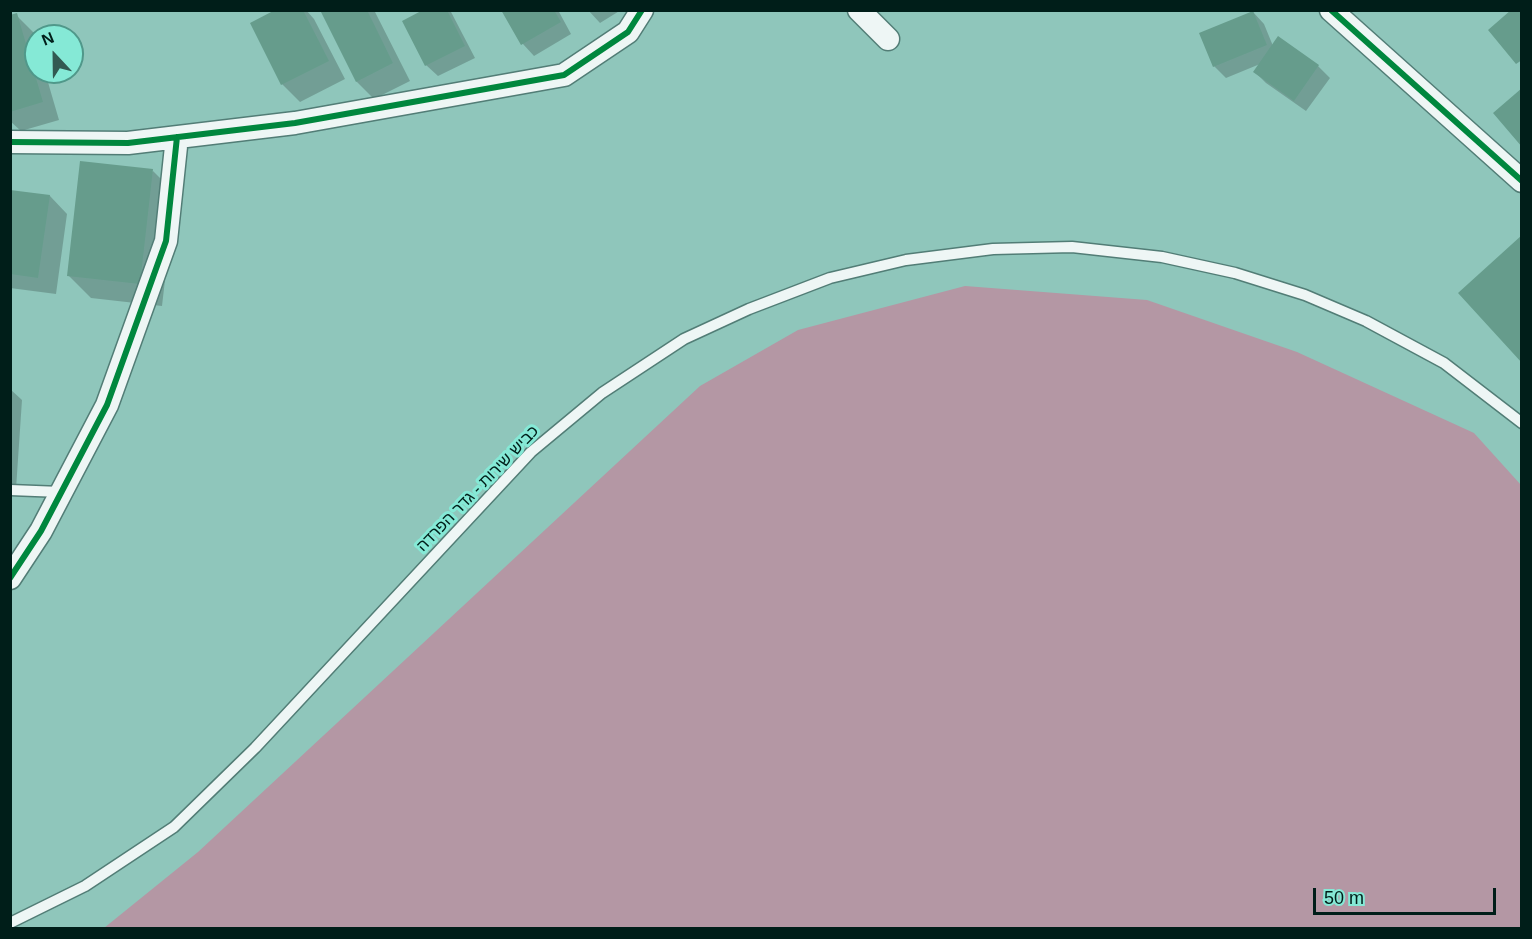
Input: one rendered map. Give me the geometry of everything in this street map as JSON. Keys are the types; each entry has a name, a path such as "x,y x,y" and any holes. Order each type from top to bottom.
{"street":[{"path":"10,142 128,143 295,123 564,75 628,32 642,10"},
{"path":"859,10 888,39"},
{"path":"1331,10 1521,181"},
{"path":"10,578 41,531 107,405 166,241 177,137"}],"lane":[{"name":"כביש שירות - גדר הפרדה","path":"10,923 85,886 174,827 255,748 531,452 602,393 684,339 749,309 830,278 906,260 993,249 1060,247 1162,257 1235,273 1305,295 1366,321 1444,363 1521,423"},
{"path":"10,490 61,492"}],"shaded area":[{"path":"965,286 1147,300 1297,352 1474,433 1521,485 1521,928 104,928 198,852 700,386 798,330"}],"building":[{"path":"275,10 303,10 329,61 281,85 250,23"},
{"path":"320,10 367,10 393,63 356,82"},
{"path":"423,10 447,10 465,46 425,66 402,21"},
{"path":"501,10 554,10 561,22 521,45"},
{"path":"1511,10 1522,10 1522,60 1516,64 1488,30"},
{"path":"1253,11 1267,45 1213,67 1199,33"},
{"path":"17,13 24,37 24,84 38,84 43,102 10,112 10,15"},
{"path":"1278,36 1319,65 1294,101 1253,72"},
{"path":"1522,88 1522,147 1493,113"},
{"path":"80,161 153,169 140,284 67,276"},
{"path":"10,190 50,195 38,278 10,274"},
{"path":"1522,235 1522,363 1458,293"}],"cycle path":[{"path":"10,142 128,143 295,123 564,75 628,32 642,10"},
{"path":"1331,10 1522,181"},
{"path":"10,578 41,531 107,405 166,241 177,137"}]}
